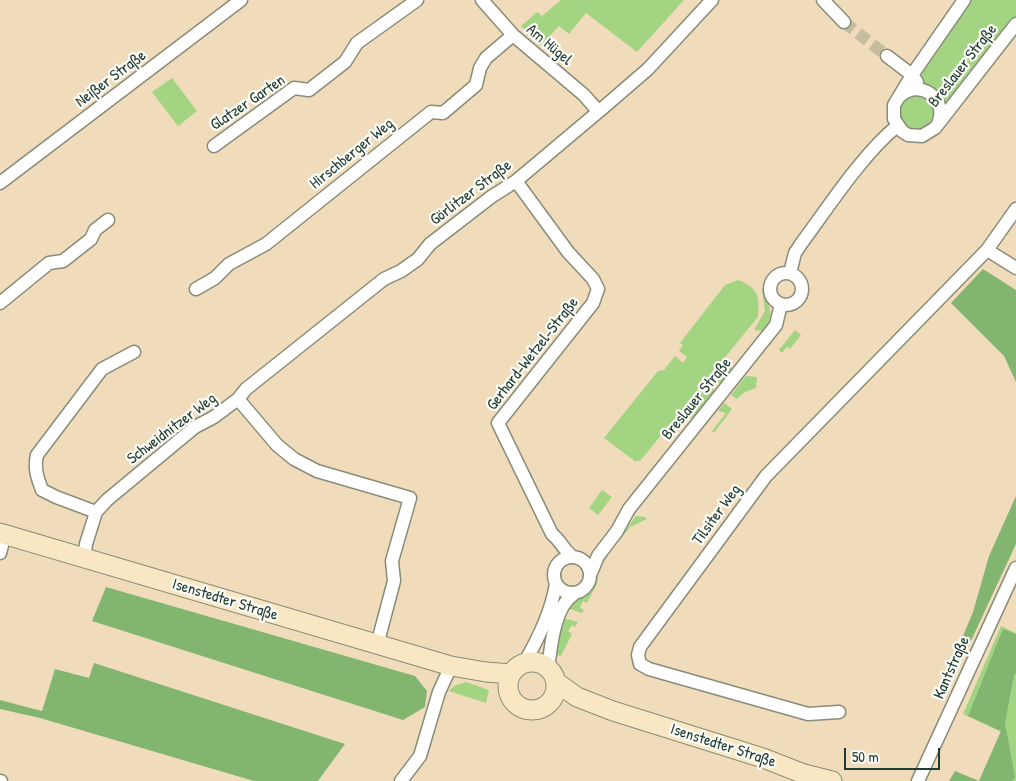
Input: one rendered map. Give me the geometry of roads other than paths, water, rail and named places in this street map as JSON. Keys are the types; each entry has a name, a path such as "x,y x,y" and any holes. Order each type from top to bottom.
{"street":[{"name":"Neißer Straße","path":"0,183 241,0"},
{"name":"Glatzer Garten","path":"214,146 294,88 309,90 345,62 357,43 417,0"},
{"name":"Am Hügel","path":"482,0 513,35 584,95 598,111"},
{"name":"Görlitzer Straße","path":"238,398 246,388 334,317 384,278 401,271 418,259 430,244 491,197 516,181 598,111 604,108 648,69 712,0"},
{"name":"Breslauer Straße","path":"964,0 897,98 893,112 896,126 908,135 927,134 935,128 1016,24"},
{"path":"824,1 844,22"},
{"name":"Hirschberger Weg","path":"196,289 215,278 230,264 266,244 431,112 443,113 476,85 480,68 486,58 513,35"},
{"path":"887,56 912,75"},
{"name":"Breslauer Straße","path":"912,75 924,90"},
{"name":"Breslauer Straße","path":"897,98 909,90 924,90 931,93 940,106 941,114 935,128"},
{"path":"790,274 795,253 801,244 849,179 884,136 896,126"},
{"name":"Gerhard-Wetzel-Straße","path":"516,181 568,252 593,279 598,289 593,303 498,423 552,534 558,539 565,550 576,558"},
{"path":"1016,209 986,250 1016,268"},
{"path":"0,303 49,264 63,261 90,239 95,230 108,220"},
{"name":"Tilsiter Weg","path":"839,712 808,714 649,669 640,664 638,656 640,647 766,476 986,250"},
{"path":"779,274 794,275 801,283 801,293 796,302 786,305 781,304 772,298 770,287 774,278 779,274"},
{"name":"Breslauer Straße","path":"591,573 598,556 617,531 630,509 776,324 781,304"},
{"path":"96,512 42,490 34,466 37,455 102,369 134,352"},
{"name":"Schweidnitzer Weg","path":"84,557 96,512 107,500 196,426 214,417 238,398 278,445 294,459 317,471 410,498 392,561 394,582 377,645"},
{"name":"Breslauer Straße","path":"576,558 586,557 611,526 630,509"},
{"path":"0,554 2,534"},
{"name":"Isenstedter Straße","path":"2,534 451,666 486,672 518,668"},
{"name":"Gerhard-Wetzel-Straße","path":"552,534 552,542 557,554 558,564"},
{"path":"576,558 588,566 591,573 590,580 581,592 568,598 560,612 552,642 554,696 545,706 535,710 524,710 514,703 509,695 507,686 539,638 548,615 556,584 554,576 558,564 563,560 576,558"},
{"name":"Kantstraße","path":"918,781 1016,568"},
{"path":"556,584 567,593 574,594"},
{"path":"518,668 534,662 542,664 552,675"},
{"path":"402,781 420,756 439,692 451,666"},
{"name":"Isenstedter Straße","path":"451,666 509,695"},
{"name":"Isenstedter Straße","path":"552,675 577,697 613,712 763,758 804,774 832,781"},
{"name":"Isenstedter Straße","path":"545,706 569,706 613,712"}],"tunnel":[{"path":"844,22 887,56"}]}
